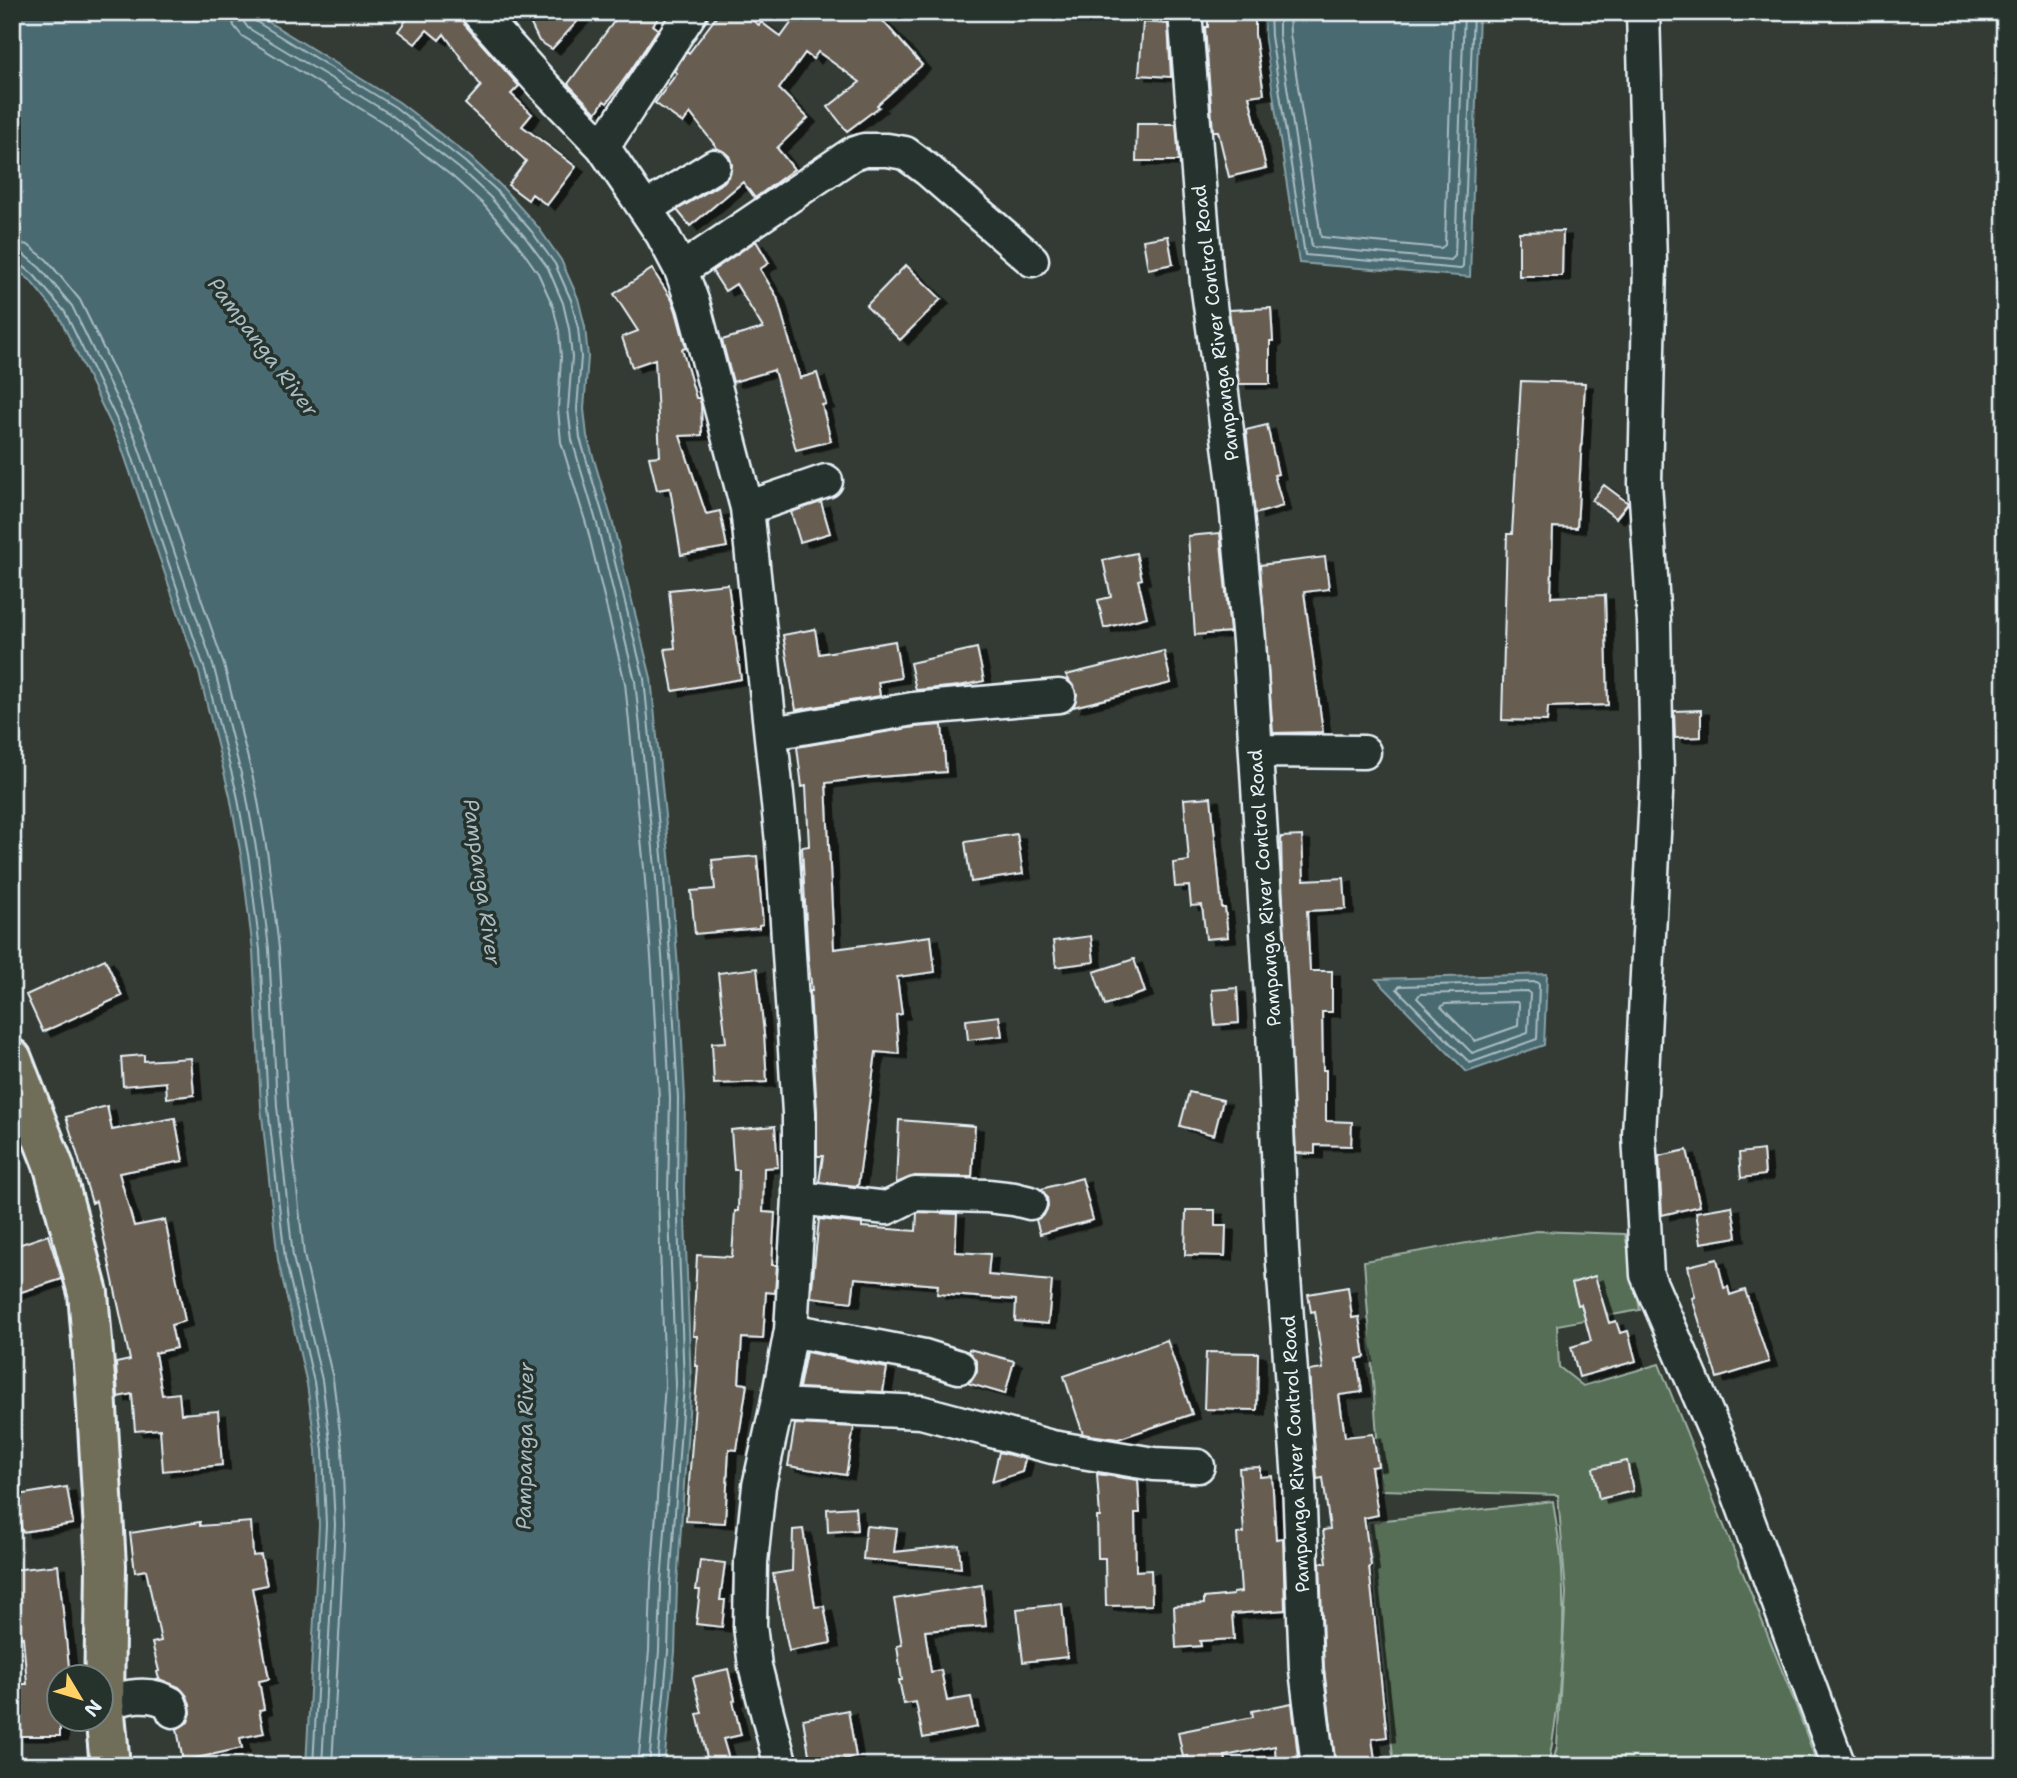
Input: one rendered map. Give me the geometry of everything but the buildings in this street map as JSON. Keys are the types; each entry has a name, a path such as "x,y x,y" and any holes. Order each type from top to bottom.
{"main road":[{"path":"12,1059 54,1167 88,1293 106,1566 105,1662"},
{"path":"107,1732 110,1766"}],"street":[{"path":"478,12 603,147 646,208 681,270 710,361 747,508 772,733 799,1114 799,1198 791,1330 759,1486 751,1562 750,1626 755,1666 781,1766"},
{"path":"603,147 691,12"},
{"name":"Pampanga River Control Road","path":"1185,12 1207,283 1234,482 1249,641 1273,1029 1282,1250 1299,1481 1306,1670 1318,1766"},
{"path":"1643,12 1650,263 1645,483 1654,622 1657,774 1639,1135 1647,1275 1717,1439 1839,1766"},
{"path":"681,270 852,154 864,150 905,153 1032,260"},
{"path":"646,208 714,166"},
{"path":"747,508 826,481"},
{"path":"772,733 913,709 1059,696"},
{"path":"1256,751 1364,751"},
{"path":"799,1198 887,1208 915,1194 988,1196 1030,1203"},
{"path":"791,1330 925,1356 958,1367"},
{"path":"777,1405 921,1412 1052,1447 1154,1464 1198,1465"},
{"path":"116,1700 131,1696 153,1696 170,1703 173,1711"}],"green space":[{"path":"1536,1231 1625,1234 1640,1310 1557,1325 1559,1367 1583,1386 1659,1364 1818,1766 1554,1766 1566,1593 1558,1495 1381,1490 1364,1261"},
{"path":"1553,1501 1561,1562 1563,1619 1559,1694 1548,1766 1394,1766 1368,1522"}],"water":[{"name":"Pampanga River","path":"12,12 252,12 399,102 470,157 538,227 561,260 578,298 588,357 584,409 587,436 612,520 651,678 678,968 685,1098 684,1192 691,1384 675,1652 664,1766 306,1766 319,1525 316,1450 307,1384 278,1260 261,1107 253,951 242,861 230,796 199,673 120,443 59,316 30,280 12,266"},
{"path":"1263,12 1479,12 1470,277 1299,263 1264,36"},
{"path":"1547,974 1544,1045 1467,1072 1376,979"}]}
